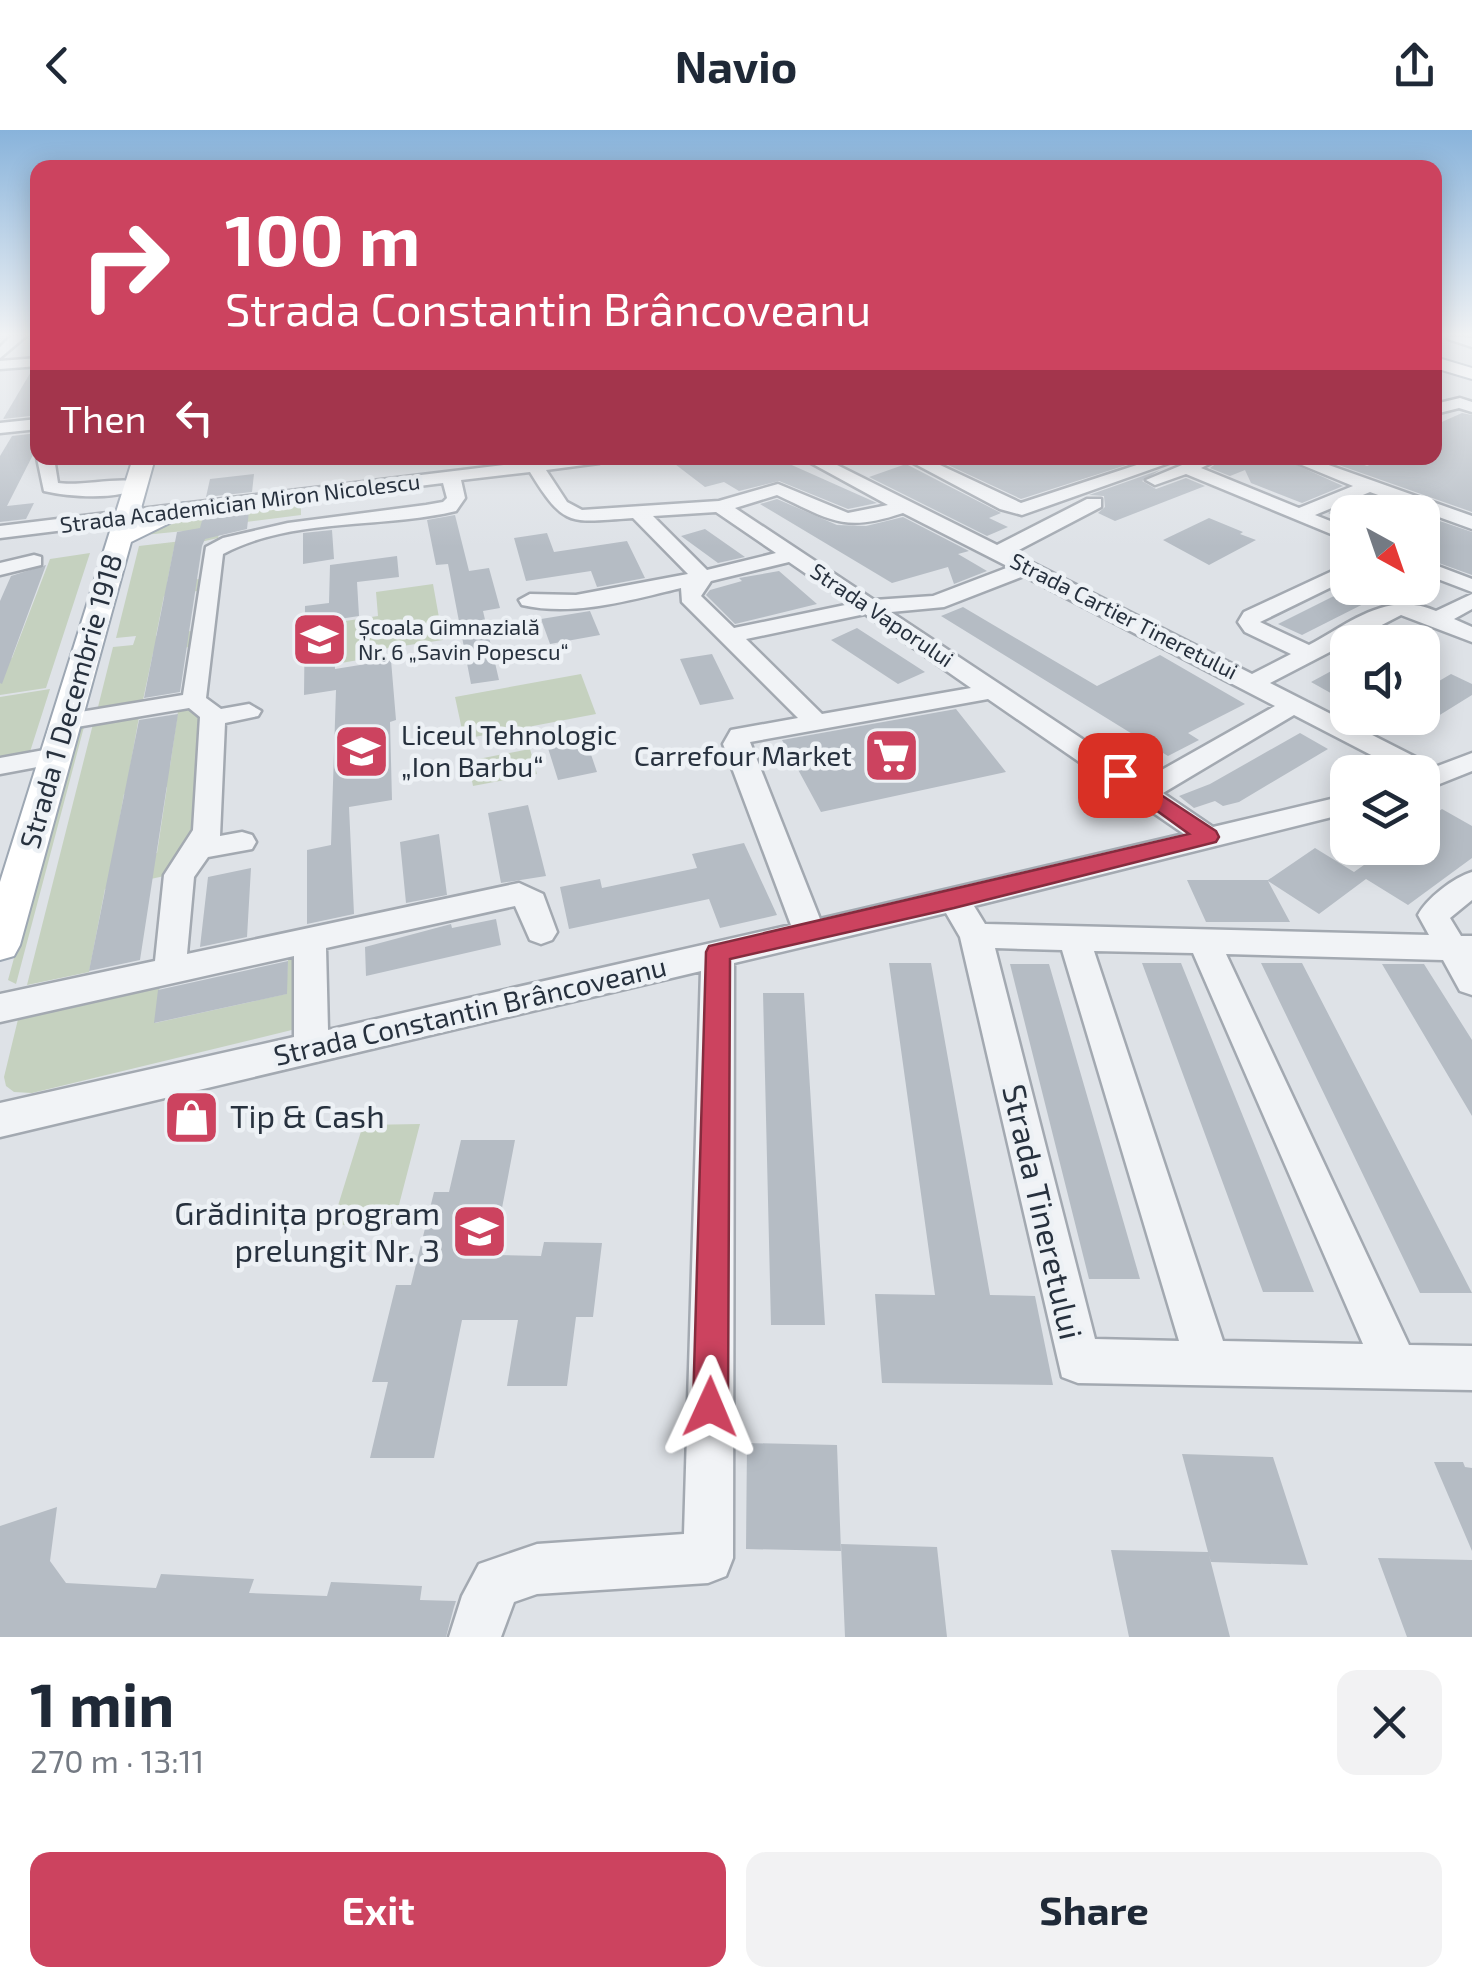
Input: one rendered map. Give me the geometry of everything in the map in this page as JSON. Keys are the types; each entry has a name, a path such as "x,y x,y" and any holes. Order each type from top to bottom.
{"main road":[{"name":"Strada 1 Decembrie 1918","path":"0,944 142,465"},
{"path":"121,529 184,510"}],"street":[{"path":"1443,406 1472,420"},
{"path":"0,428 30,425"},
{"path":"46,465 48,486 78,492 135,486"},
{"name":"Strada Academician Miron Nicolescu","path":"184,510 543,465"},
{"name":"Strada Cartier Tineretului","path":"826,465 1252,682 1383,755"},
{"path":"927,465 1006,505 1022,509 1172,465"},
{"path":"1000,552 1036,536 1072,512 1175,465"},
{"path":"1184,465 1330,527"},
{"path":"1313,465 1472,523"},
{"path":"535,466 569,513 594,518 720,506 778,489 845,520 907,505"},
{"path":"170,969 179,876 207,830 204,709 216,548 300,528 449,506 456,498 450,477"},
{"path":"1298,514 1371,486"},
{"name":"Strada Vaporului","path":"720,506 1146,791 1208,837"},
{"path":"640,514 703,578"},
{"name":"Strada Academician Miron Nicolescu","path":"0,532 121,529"},
{"path":"530,600 550,604 703,578 792,555"},
{"path":"0,569 34,561"},
{"path":"730,636 869,607 936,602 1028,567"},
{"path":"1440,573 1472,586"},
{"path":"703,578 691,589 690,597 816,722"},
{"path":"1308,654 1249,622 1252,617 1330,580"},
{"path":"1437,619 1472,600"},
{"path":"1252,682 1397,608 1412,608 1472,635"},
{"path":"810,931 736,744 740,736 995,691"},
{"path":"1146,791 1294,705"},
{"path":"65,721 204,709 248,711"},
{"path":"0,766 54,756"},
{"path":"1440,775 1472,761"},
{"name":"Strada Constantin Brâncoveanu","path":"0,1120 954,900 1330,808"},
{"path":"198,850 242,842"},
{"path":"1472,883 1433,915 1460,947 1472,982"},
{"path":"0,1008 519,894 532,902 542,932"},
{"name":"Strada Tineretului","path":"954,900 976,936 1078,1361 1472,1368"},
{"path":"976,936 1460,947"},
{"path":"1074,938 1208,1362"},
{"path":"310,940 311,1048"},
{"path":"1204,941 1396,1367"},
{"path":"475,1637 480,1614 497,1582 536,1569 708,1558 718,952"}],"green space":[{"path":"301,505 301,515 221,525 218,538 174,548 167,583 199,579 197,591 164,596 156,636 191,631 189,647 153,653 143,700 98,707 113,647 133,645 136,636 116,638 139,546 182,541 184,531 144,535 175,521"},
{"path":"90,553 46,688 0,695 0,660 12,658 50,559"},
{"path":"433,584 443,640 382,649 382,656 341,663 339,622 378,616 376,592"},
{"path":"581,674 596,714 464,739 455,697"},
{"path":"50,689 29,755 0,760 0,697"},
{"path":"178,711 202,714 194,837 169,875 105,889 89,972 27,985 93,724 139,717 129,773 170,766","holes":["167,787 157,853 112,862 124,794"]},
{"path":"85,723 16,984 8,980 77,727"},
{"path":"530,749 537,774 473,786 468,761"},
{"path":"304,955 304,1027 32,1093 14,1092 6,1086 4,1077 21,1007 161,976 155,1023 286,994 288,958"},
{"path":"420,1124 394,1224 332,1225 363,1125"}],"building":[{"path":"11,406 30,406 30,416 3,419"},
{"path":"1462,413 1472,415 1472,512 1440,501 1440,495 1424,495 1339,465 1367,466 1442,465 1442,422"},
{"path":"30,434 30,461 7,506 34,503 26,519 0,522 0,456 12,436"},
{"path":"676,465 792,465 877,503 848,509 779,481 739,491 724,482 705,487"},
{"path":"908,465 1001,513 989,518 1008,527 987,536 869,477"},
{"path":"948,465 1126,465 1021,499"},
{"path":"1296,465 1343,486 1302,503 1251,483 1245,470 1230,476 1210,468"},
{"path":"1160,470 1142,481 1156,489 1186,478 1205,486 1115,521 1098,513 1105,507 1104,496 1089,495"},
{"path":"254,474 252,492 206,497 210,479"},
{"path":"777,499 837,525 866,526 903,517 969,551 958,554 987,571 954,584 948,567 892,583 760,504"},
{"path":"249,511 247,529 205,539 202,546 180,692 144,698 177,532 200,528 203,517"},
{"path":"455,515 469,571 489,568 500,608 483,611 499,680 471,684 448,564 436,565 427,520"},
{"path":"1209,518 1256,540 1209,565 1163,540"},
{"path":"1440,521 1472,532 1472,575 1440,563"},
{"path":"705,529 745,557 718,563 681,536"},
{"path":"332,530 334,559 303,564 303,533"},
{"path":"547,533 554,552 627,541 645,578 597,587 591,571 526,581 514,538"},
{"path":"397,556 399,577 357,582 359,616 333,620 335,669 391,660 396,720 390,722 392,800 349,807 354,914 307,924 307,850 331,845 336,690 304,695 305,606 329,603 330,565"},
{"path":"46,565 2,684 0,601 11,576"},
{"path":"779,571 817,604 735,624 706,595 710,590 742,581 739,578"},
{"path":"1330,598 1330,605 1361,605 1302,635 1278,624"},
{"path":"963,607 1097,686 1160,655 1245,704 1188,733 1199,740 1168,756 941,616"},
{"path":"590,611 600,635 550,644 541,619"},
{"path":"857,628 925,672 898,684 831,640"},
{"path":"712,654 734,699 700,705 680,659"},
{"path":"1330,672 1330,693 1311,682"},
{"path":"1451,674 1472,684 1472,695 1440,715 1440,680"},
{"name":"Carrefour Market","path":"956,709 1006,772 821,812 782,740"},
{"path":"178,714 140,960 89,971 139,720"},
{"path":"1300,733 1328,749 1239,802 1223,806 1215,801 1194,808 1179,796 1210,784"},
{"path":"585,737 597,772 558,780 547,745"},
{"path":"528,805 546,876 501,883 488,813"},
{"path":"1440,810 1472,826 1472,858 1408,905 1366,879 1319,914 1268,881 1290,922 1206,922 1187,880 1268,880 1315,848 1330,857 1330,865 1343,865 1354,872 1364,865 1440,865"},
{"path":"439,834 447,895 406,903 400,842"},
{"path":"744,843 777,915 720,928 709,899 569,929 560,887 600,879 602,888 697,868 692,854"},
{"path":"251,868 247,937 200,947 208,877"},
{"path":"496,919 501,945 366,976 365,947 451,924 452,928"},
{"path":"288,961 287,994 154,1023 158,990"},
{"path":"889,963 931,963 990,1295 1035,1296 1053,1385 882,1383 875,1294 935,1295"},
{"path":"1142,963 1181,963 1314,1292 1263,1292"},
{"path":"1261,963 1302,963 1472,1293 1420,1293"},
{"path":"1010,964 1049,964 1140,1279 1089,1279"},
{"path":"1382,964 1424,964 1472,1040 1472,1116"},
{"path":"763,993 804,993 825,1325 771,1325"},
{"path":"461,1140 515,1140 493,1255 541,1256 544,1242 602,1243 593,1317 576,1317 567,1386 507,1386 518,1320 462,1320 434,1458 370,1458 388,1382 372,1382 396,1285 411,1285 434,1192 449,1192"},
{"path":"747,1443 837,1445 841,1551 746,1549"},
{"path":"1182,1454 1273,1457 1308,1565 1211,1562 1209,1555 1230,1637 1129,1637 1111,1550 1208,1552"},
{"path":"1434,1462 1463,1462 1465,1467 1472,1468 1472,1551"},
{"path":"57,1507 50,1561 66,1583 156,1588 161,1574 254,1579 249,1593 327,1596 331,1582 422,1586 420,1600 456,1601 446,1637 0,1637 0,1526"},
{"path":"841,1544 937,1547 947,1637 845,1637"},
{"path":"1378,1558 1472,1560 1472,1637 1407,1637"}],"place":[{"name":"Școala Gimnazială Nr. 6 „Savin Popescu“","path":"319,640"},
{"name":"Liceul Tehnologic „Ion Barbu“","path":"362,751"},
{"name":"Carrefour Market","path":"891,756"},
{"name":"Tip & Cash","path":"191,1117"},
{"name":"Grădinița program prelungit Nr. 3","path":"479,1232"}],"route":[{"path":"710,1407 718,952 954,900 1208,837 1120,775"}]}
